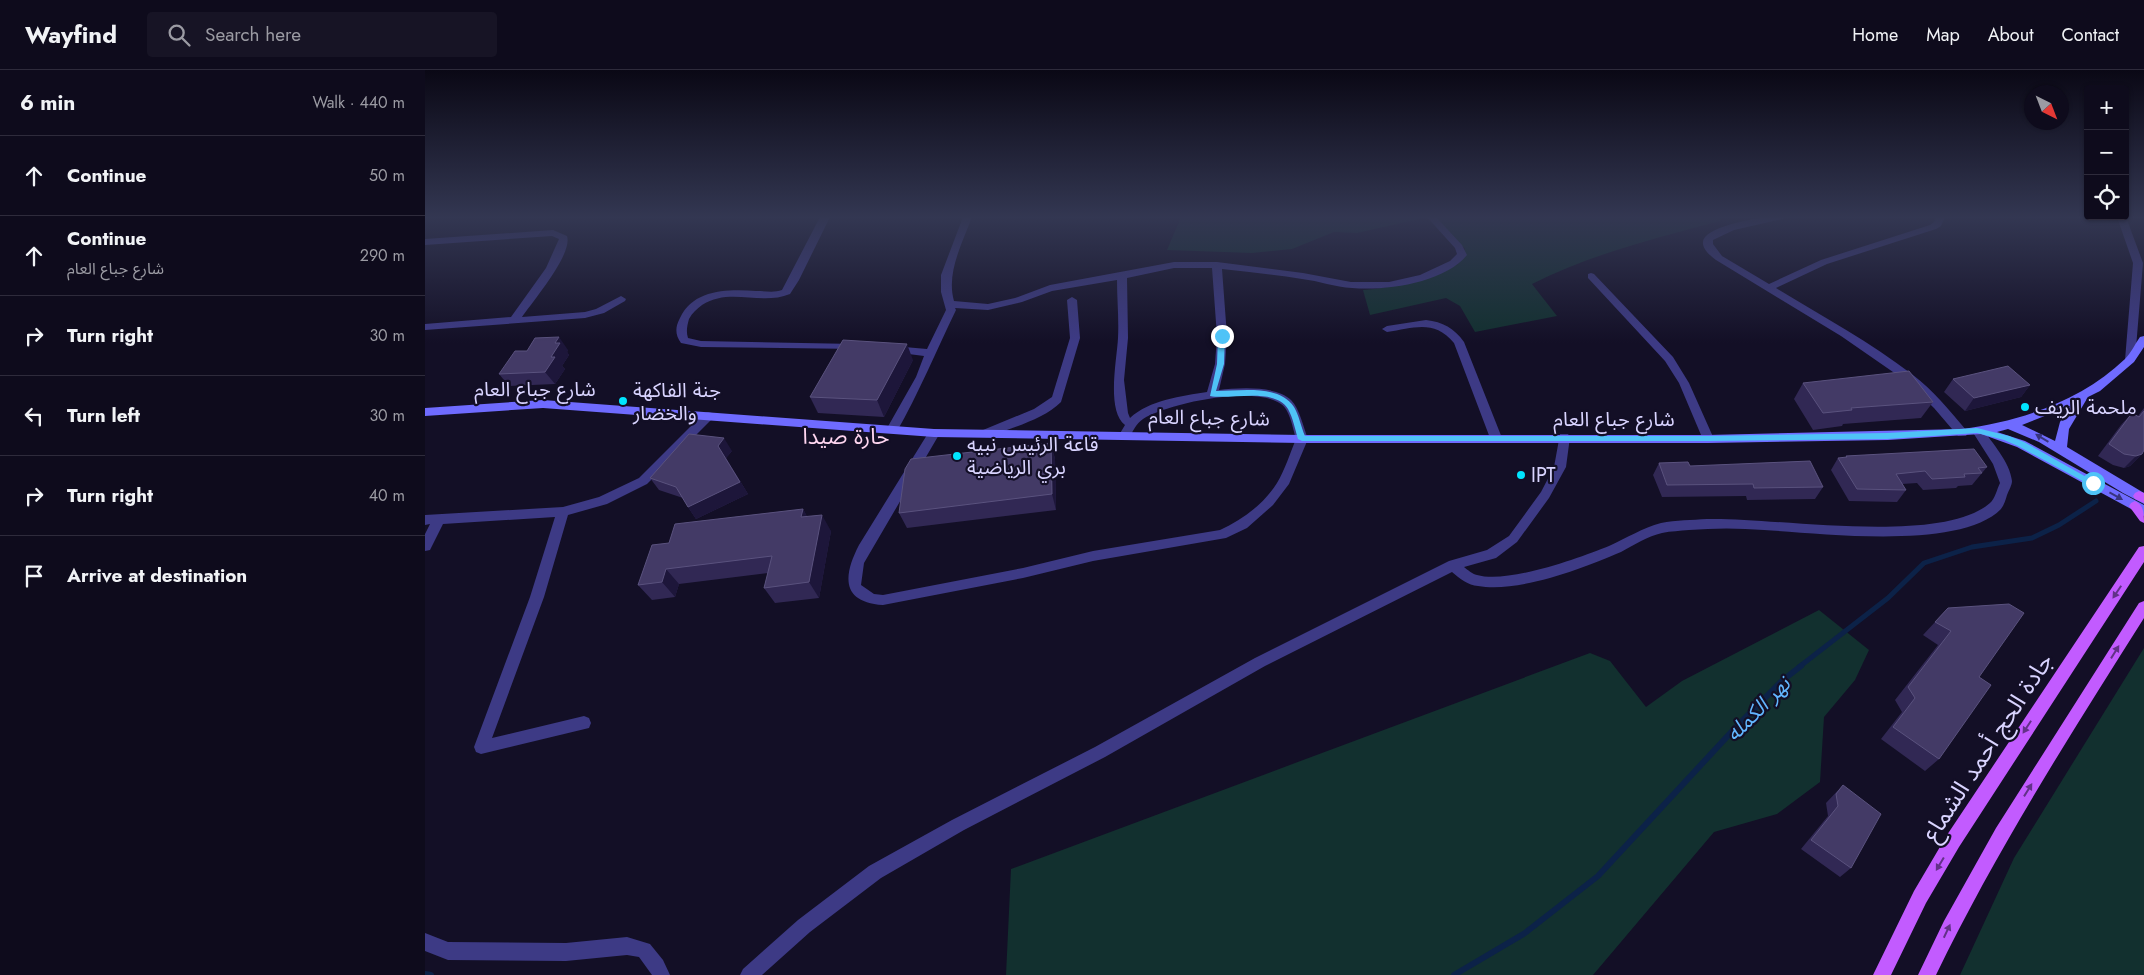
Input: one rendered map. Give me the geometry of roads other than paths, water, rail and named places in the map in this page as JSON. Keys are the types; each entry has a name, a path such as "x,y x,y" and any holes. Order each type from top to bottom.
{"main road":[{"name":"شارع جباع العام","path":"425,412 543,404 933,433 1302,439 1887,436 1977,431 2008,425 2057,407 2096,388 2131,360 2144,339"},
{"path":"2062,451 2060,442 2063,428 2082,396"},
{"path":"2008,425 2033,433 2141,502 2144,518"},
{"path":"1977,431 2006,438 2021,444 2141,502"},
{"name":"جادة الحج أحمد الشماع","path":"1882,975 1919,897 1953,841 2144,551"},
{"path":"1927,975 1952,920 2004,828 2144,607"}],"street":[{"path":"514,320 555,259"},
{"path":"803,259 795,282 787,291 776,295 735,292 712,295 689,310 683,320 681,331 685,341 701,344 810,345 874,348 930,353"},
{"path":"893,430 921,377 930,353 951,310 951,304 946,292 947,276 953,259"},
{"path":"951,304 987,307 1010,302 1050,288 1175,265 1217,265 1351,284 1389,285 1423,277 1458,259"},
{"path":"1721,259 1845,334 1910,378 1939,405 1962,432"},
{"path":"1768,288 1833,259"},
{"path":"2131,360 2138,264 2136,259"},
{"path":"1212,394 1220,364 1222,336 1217,265"},
{"path":"1122,275 1123,338 1119,380 1121,413 1126,421 1131,424"},
{"path":"1591,276 1669,359 1684,383 1708,438"},
{"path":"425,327 593,314 621,299"},
{"path":"987,433 1038,412 1051,405 1057,399 1075,338 1073,300"},
{"path":"1387,329 1425,324 1442,325 1451,331 1459,342 1496,438"},
{"path":"933,433 864,548 856,565 853,578 855,588 871,598 883,600 1023,573 1093,556 1222,535 1243,525 1269,502 1283,484 1302,439 1291,408 1284,399 1268,394 1212,394 1172,401 1157,406 1137,418 1125,435"},
{"path":"425,520 563,512 603,501 643,481 708,416"},
{"path":"1454,565 1464,574 1478,581 1508,582 1591,557 1663,528 1715,523 1808,529 1913,532 1978,519 1991,512 1999,503 2003,496 2006,482 2003,471 1977,431"},
{"path":"749,975 804,926 875,872 958,824 1100,752 1260,662 1454,565 1491,554 1513,540 1545,495 1560,467 1564,438"},
{"path":"563,512 537,597 481,747 585,723"},
{"path":"425,546 439,519"},
{"path":"425,942 448,951 567,952 627,946 644,950 657,966 661,975"}],"waterway":[{"name":"نهر الكمله","path":"1799,667 1888,598 1924,563 1972,547 2032,538 2059,525 2096,501"},
{"name":"نهر الكمله","path":"1454,975 1525,933 1598,876 1736,727 1783,680 1801,666"},
{"name":"نهر الكمله","path":"425,974 431,975"}],"place":[{"name":"جنة الفاكهة والخضار","path":"623,401"},
{"name":"ملحمة الريف","path":"2025,407"},
{"name":"قاعة الرئيس نبيه بري الرياضية","path":"957,456"},
{"name":"IPT","path":"1521,475"}],"district":[{"name":"حارة صيدا","path":"846,436"}]}
